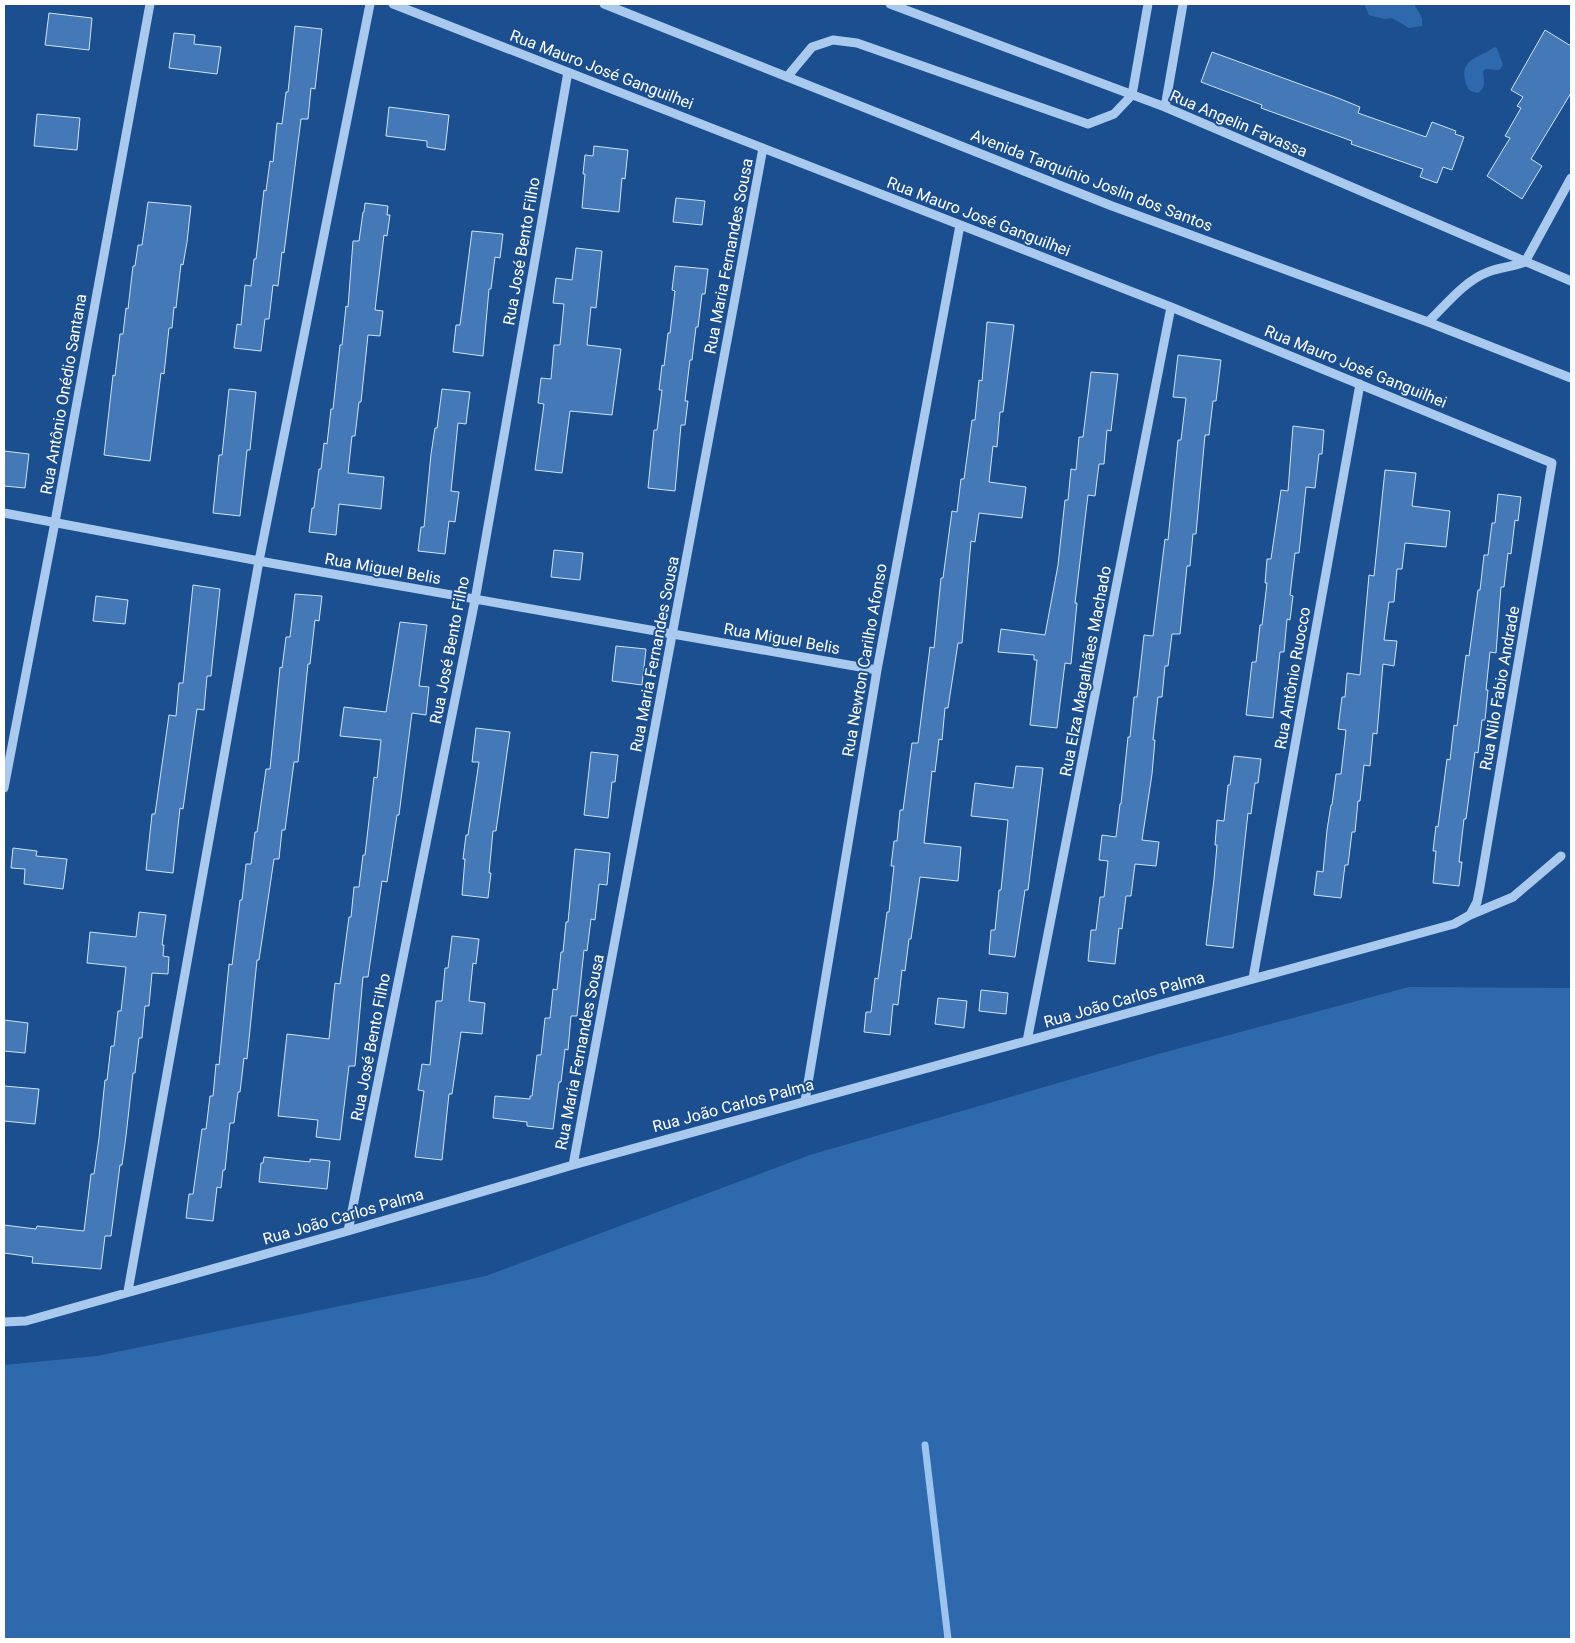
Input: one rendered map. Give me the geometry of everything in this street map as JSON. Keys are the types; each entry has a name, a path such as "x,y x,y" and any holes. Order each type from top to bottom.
{"street":[{"name":"Rua Antônio Onédio Santana","path":"4,788 150,4"},
{"path":"128,1291 259,561 370,4"},
{"name":"Rua Mauro José Ganguilhei","path":"393,4 1172,307 1552,463"},
{"name":"Avenida Tarquínio Joslin dos Santos","path":"604,4 1112,206 1428,322 1571,378"},
{"name":"Rua Angelin Favassa","path":"890,4 1165,108 1571,281"},
{"path":"787,77 812,47 833,40 857,43 1088,124 1114,114 1132,95 1148,4"},
{"path":"1165,108 1183,4"},
{"name":"Rua José Bento Filho","path":"348,1231 475,600 568,72"},
{"name":"Rua Maria Fernandes Sousa","path":"573,1165 763,148"},
{"path":"1428,322 1470,281 1488,272 1513,267 1525,262 1571,178"},
{"name":"Rua Newton Carilho Afonso","path":"805,1101 877,670 960,225"},
{"name":"Rua Elza Magalhães Machado","path":"1028,1042 1172,307"},
{"name":"Rua Antônio Ruocco","path":"1253,978 1360,384"},
{"name":"Rua Nilo Fabio Andrade","path":"1470,916 1477,902 1480,887 1552,463"},
{"name":"Rua Miguel Belis","path":"4,513 475,600 877,670"},
{"name":"Rua João Carlos Palma","path":"4,1322 26,1320 348,1231 573,1165 1454,924 1513,897 1561,856"}],"shaded area":[{"path":"1364,4 1414,4 1422,18 1422,26 1409,28 1392,18 1384,19 1369,15"},
{"path":"1494,47 1497,48 1503,65 1499,70 1486,69 1483,71 1484,84 1481,91 1478,93 1472,91 1466,84 1464,75 1467,64"},
{"path":"1409,987 1571,988 1571,1639 4,1639 4,1365 97,1356 486,1276 810,1155 1158,1054"}],"building":[{"path":"49,13 92,18 89,50 45,45"},
{"path":"295,26 322,29 315,89 311,88 308,119 301,119 278,286 273,285 269,319 265,319 261,351 234,348 237,324 241,325 245,285 251,286 264,190 266,191 270,161 273,162 277,123 282,124 286,92 288,92"},
{"path":"1545,30 1571,46 1571,93 1531,159 1542,166 1522,199 1487,176 1510,138 1505,136 1521,108 1517,106 1523,97 1511,90"},
{"path":"174,33 195,35 194,44 221,47 217,74 169,68"},
{"path":"1212,52 1338,98 1360,107 1358,113 1426,137 1432,122 1456,131 1455,134 1464,137 1452,170 1443,167 1437,183 1420,177 1423,169 1351,144 1352,141 1261,108 1262,105 1201,82"},
{"path":"389,107 449,115 445,150 427,147 427,141 386,136"},
{"path":"37,114 80,118 77,150 34,146"},
{"path":"594,146 628,150 625,179 622,178 619,212 582,208 585,155 593,156"},
{"path":"676,198 705,201 702,225 673,222"},
{"path":"148,202 191,206 176,308 174,307 172,328 169,328 164,374 161,373 150,461 104,455 113,375 115,376 120,334 123,334 138,245 142,245"},
{"path":"365,203 388,206 387,215 390,215 387,236 384,235 375,310 383,311 380,336 368,335 361,402 359,402 355,436 352,436 348,473 384,477 381,509 339,504 336,535 309,532 324,443 327,444 331,409 333,409 340,345 342,345 346,306 348,307 353,241 359,241"},
{"path":"472,231 503,234 500,258 495,257 491,289 489,289 483,356 453,352 456,325 460,325"},
{"path":"576,248 602,251 596,308 591,307 587,345 621,349 612,415 570,411 562,473 535,470 544,404 538,403 541,378 551,379 554,345 560,345 564,304 553,303 556,278 572,280"},
{"path":"675,266 708,269 705,294 702,294 698,327 696,327 692,360 690,360 685,401 688,401 685,425 681,425 675,491 648,488 654,430 657,430 662,390 659,390 662,365 664,366 668,333 670,333 675,291 672,290"},
{"path":"987,322 1014,325 1003,412 1000,412 997,447 993,446 989,482 1026,487 1022,518 979,513 975,542 971,541 962,643 958,643 948,708 945,708 942,740 939,739 935,772 932,771 924,843 961,847 958,881 920,877 905,971 902,970 898,1005 893,1004 890,1035 864,1032 866,1012 871,1012 875,978 878,979 887,912 889,912 894,866 891,866 894,841 897,841 900,810 903,810 912,743 918,743 930,647 934,648 941,578 943,578 952,511 957,512 961,479 964,479 972,420 975,420 979,380 982,381"},
{"path":"1178,355 1221,360 1216,401 1213,401 1209,435 1205,435 1196,534 1193,534 1190,566 1187,566 1180,634 1172,634 1168,666 1165,666 1162,697 1158,697 1153,740 1155,740 1152,774 1142,840 1159,842 1156,866 1135,864 1131,896 1126,896 1122,929 1119,928 1115,964 1088,961 1091,930 1096,930 1100,897 1104,897 1108,861 1099,860 1102,835 1116,837 1128,737 1130,737 1134,697 1137,697 1144,635 1153,636 1165,539 1168,540 1178,440 1181,440 1186,398 1173,397"},
{"path":"1091,372 1118,374 1111,431 1107,430 1104,464 1099,464 1095,496 1088,495 1075,603 1077,603 1071,664 1065,663 1057,728 1030,725 1037,660 1034,660 1034,655 998,652 1001,629 1045,635 1058,565 1065,500 1068,500 1071,469 1076,470 1079,437 1083,437"},
{"path":"229,389 256,392 250,450 247,450 240,516 213,513 219,455 222,455"},
{"path":"442,389 470,392 466,424 458,423 451,491 459,492 455,522 449,521 445,554 418,551 421,527 424,527 431,454 435,428 437,428"},
{"path":"1293,426 1324,430 1322,454 1319,454 1315,488 1306,487 1299,553 1295,553 1290,595 1293,596 1290,620 1287,619 1284,652 1280,652 1273,718 1246,715 1252,662 1256,662 1260,625 1262,625 1267,583 1265,583 1267,559 1271,559 1281,490 1288,491"},
{"path":"4,451 29,454 25,488 4,486"},
{"path":"1385,470 1416,473 1412,506 1450,511 1446,547 1405,543 1402,569 1397,569 1394,602 1389,602 1384,640 1397,641 1394,666 1383,664 1377,734 1373,733 1370,766 1364,765 1355,832 1352,832 1348,865 1345,865 1341,898 1314,895 1317,871 1323,872 1327,830 1336,774 1341,774 1346,730 1338,729 1342,697 1345,697 1347,673 1360,675 1369,575 1374,576"},
{"path":"1498,494 1521,497 1518,521 1515,520 1511,554 1508,553 1504,587 1501,587 1496,653 1490,652 1485,720 1482,720 1478,753 1475,752 1466,819 1464,819 1459,862 1462,862 1459,886 1433,883 1436,851 1433,851 1447,759 1450,760 1454,725 1457,726 1466,655 1469,656 1484,555 1488,555 1492,523 1495,523"},
{"path":"554,550 583,553 580,580 551,577"},
{"path":"193,585 220,589 211,676 207,676 204,710 197,709 183,809 180,808 173,873 146,870 152,814 155,814 169,715 176,716 179,683 183,683"},
{"path":"295,594 322,596 319,621 315,620 310,664 308,664 298,762 294,762 285,830 282,830 279,859 274,859 259,960 257,960 247,1059 244,1058 234,1123 230,1123 225,1170 223,1170 221,1188 217,1187 213,1221 186,1218 189,1194 193,1194 202,1129 206,1129 210,1096 213,1096 216,1064 219,1065 229,964 232,965 246,864 251,864 266,769 270,769 280,667 282,668 286,637 290,637"},
{"path":"96,596 128,600 125,624 93,621"},
{"path":"400,622 427,625 419,686 429,687 426,715 412,713 399,815 397,815 387,882 382,881 368,977 363,977 355,1066 349,1066 340,1140 316,1137 318,1120 278,1116 287,1034 329,1039 335,983 340,984 354,887 359,887 363,855 365,855 374,777 377,778 381,740 340,736 344,707 386,712"},
{"path":"616,646 646,649 642,685 612,681"},
{"path":"476,728 510,732 496,831 493,831 488,898 462,895 466,835 468,835 479,762 472,762"},
{"path":"591,752 618,755 615,782 612,782 608,818 584,815"},
{"path":"1234,756 1261,759 1258,783 1255,783 1251,814 1248,813 1233,948 1206,945 1217,845 1215,845 1217,820 1224,821 1228,785 1230,785"},
{"path":"1016,766 1043,768 1028,890 1025,890 1015,957 989,954 991,930 995,930 999,890 1001,890 1008,820 971,816 975,783 1013,788"},
{"path":"13,848 37,851 36,856 67,859 63,889 24,884 25,869 11,868"},
{"path":"575,849 610,853 607,885 599,884 595,920 591,919 587,951 584,950 577,1016 571,1016 568,1050 565,1049 553,1129 527,1126 527,1122 493,1118 495,1096 530,1099 530,1096 532,1096 537,1055 541,1055 545,1018 550,1018 553,989 557,990 561,952 563,952 566,922 568,922"},
{"path":"139,912 166,915 162,945 164,945 163,956 169,957 168,974 152,973 149,1006 145,1006 142,1038 139,1038 135,1073 133,1073 111,1236 105,1236 101,1269 32,1263 33,1257 4,1253 4,1225 36,1229 37,1226 84,1231 91,1174 94,1174 105,1080 107,1080 111,1046 114,1046 118,1011 121,1011 126,967 87,963 90,932 136,937"},
{"path":"452,936 479,939 476,964 473,963 469,1001 485,1003 482,1034 461,1032 452,1094 449,1094 442,1160 415,1157 424,1091 418,1090 422,1064 430,1065 436,1001 442,1001 445,968 448,968"},
{"path":"981,990 1008,993 1006,1014 979,1011"},
{"path":"938,998 967,1001 964,1028 935,1024"},
{"path":"4,1020 28,1023 25,1053 4,1051"},
{"path":"4,1086 39,1089 35,1124 4,1121"},
{"path":"264,1157 310,1162 310,1159 330,1161 327,1189 259,1182 261,1163 263,1163"}],"waterway":[{"path":"925,1445 948,1639"}]}
